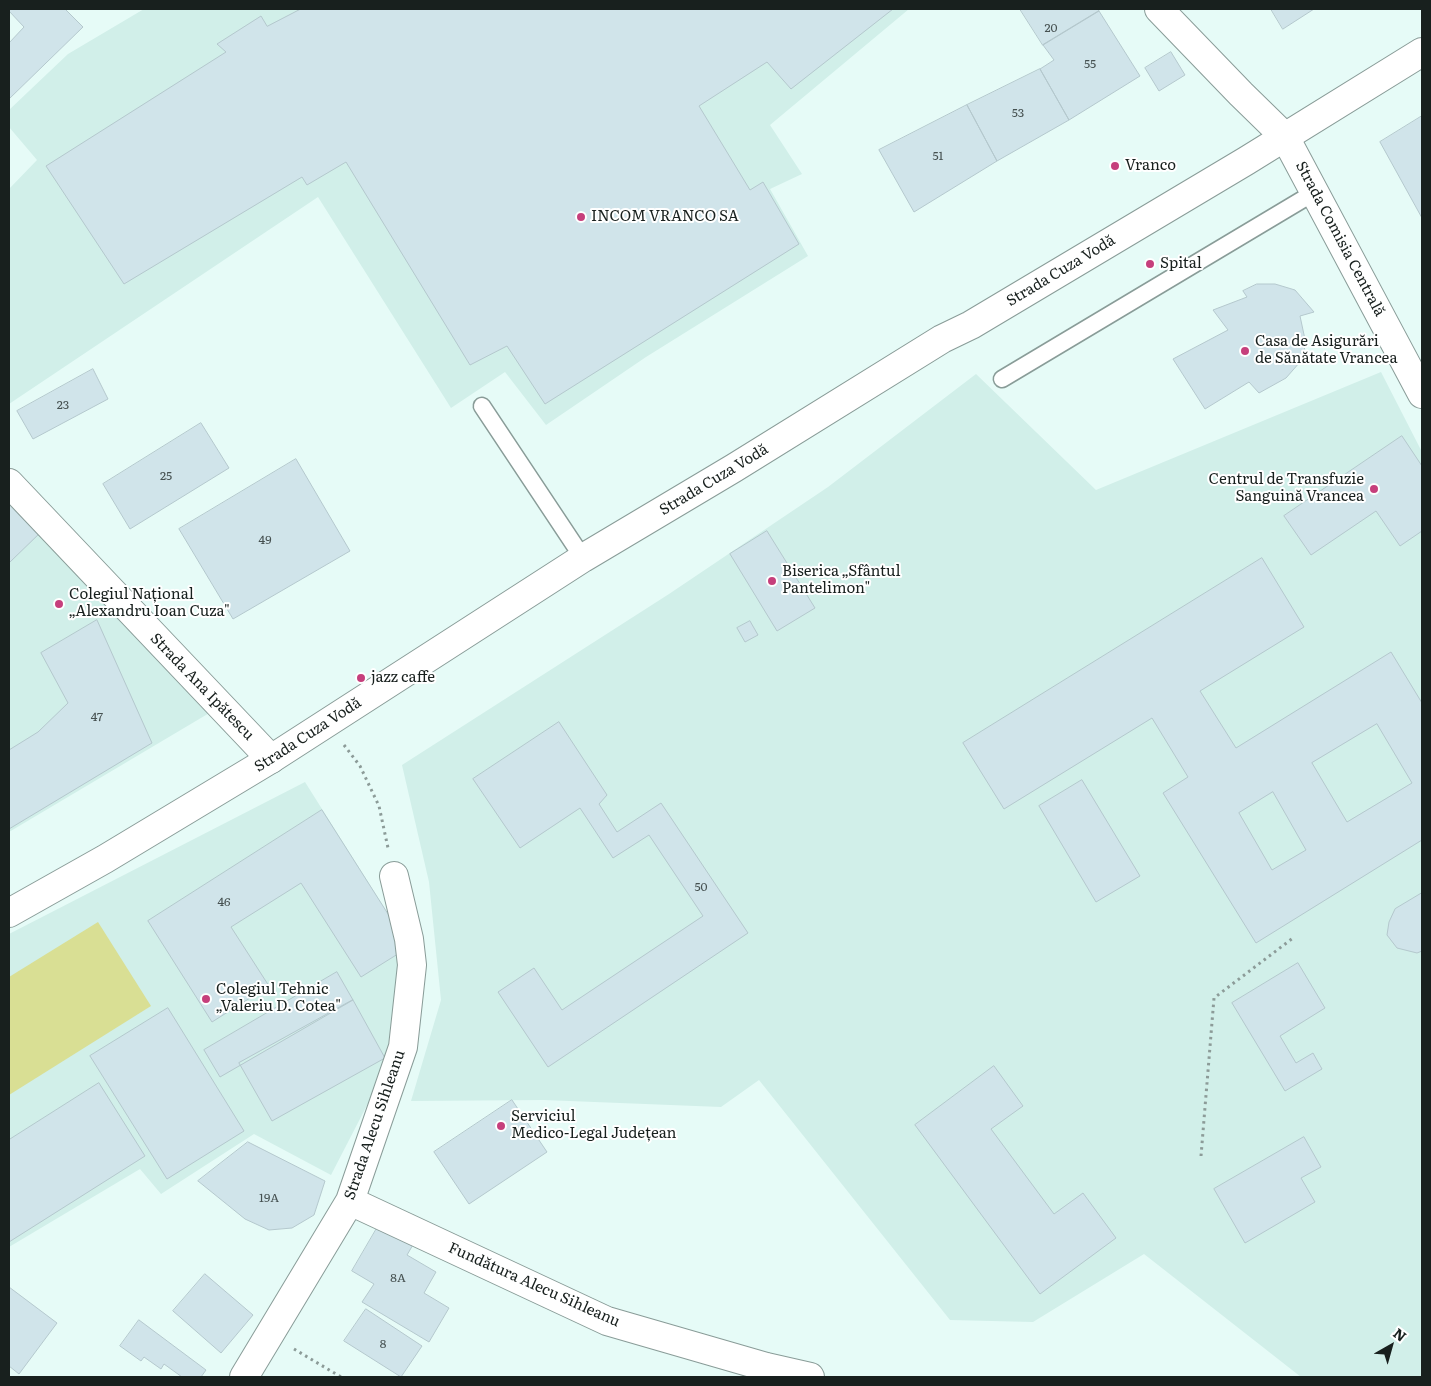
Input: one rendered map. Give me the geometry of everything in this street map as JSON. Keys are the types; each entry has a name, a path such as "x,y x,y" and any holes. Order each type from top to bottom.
{"street":[{"name":"Strada Comisia Centrală","path":"1158,9 1240,94 1285,137 1422,394"},
{"name":"Strada Cuza Vodă","path":"9,913 105,859 271,759 583,558 734,468 925,349 979,320 1285,137 1422,52"},
{"name":"Strada Ana Ipătescu","path":"9,483 271,759"},
{"name":"Strada Alecu Sihleanu","path":"244,1377 350,1201 403,1047 412,965 409,939 394,876"},
{"name":"Fundătura Alecu Sihleanu","path":"350,1201 607,1321 766,1367 810,1377"}],"lane":[{"path":"1002,379 1315,192"},
{"path":"482,406 583,558"}],"path":[{"path":"319,728 346,746 360,766 379,806 394,876"},
{"path":"1201,1156 1214,998 1293,938"},
{"path":"270,1334 341,1377"}],"shaded area":[{"name":"INCOM VRANCO SA","path":"144,9 909,9 770,125 802,174 770,189 808,256 646,357 546,425 505,372 451,408 318,197 9,404 9,189 37,160 9,127 9,110 68,54"},
{"path":"1381,372 1422,452 1422,1377 1301,1377 1144,1254 1033,1322 950,1320 759,1080 721,1107 544,1100 411,1101 441,1000 429,882 402,765 669,594 828,487 976,374 1096,490"},
{"name":"Colegiul Național „Alexandru Ioan Cuza\"","path":"9,496 211,712 9,832"},
{"name":"Colegiul Tehnic „Valeriu D. Cotea\"","path":"305,782 409,947 395,1051 331,1175 254,1134 161,1194 140,1169 9,1247 9,934"}],"green space":[{"path":"98,922 151,1006 9,1095 9,977"}],"building":[{"path":"9,9 65,9 83,27 9,99 9,43 24,27"},
{"name":"INCOM VRANCO SA","path":"301,9 893,9 791,89 767,62 699,106 750,190 763,182 799,244 545,404 507,346 470,365 346,162 307,185 302,177 124,284 46,166 226,52 217,44 261,16 267,26"},
{"path":"1020,9 1098,9 1099,11 1043,45"},
{"path":"1271,9 1314,9 1283,29"},
{"path":"1099,11 1140,76 1069,120 1040,69 1054,60 1043,45"},
{"path":"1171,52 1185,75 1159,91 1145,68"},
{"path":"1040,69 1069,120 997,161 967,105"},
{"path":"967,105 997,161 914,212 879,150"},
{"path":"1422,116 1422,218 1380,142"},
{"name":"Casa de Asigurări de Sănătate Vrancea","path":"1257,284 1275,284 1295,290 1314,312 1300,316 1306,344 1300,362 1286,378 1259,393 1249,382 1205,409 1173,359 1228,330 1213,310 1247,297 1243,291"},
{"path":"93,369 108,399 33,439 17,411"},
{"path":"201,423 229,468 130,529 103,484"},
{"name":"Centrul de Transfuzie Sanguină Vrancea","path":"1402,436 1422,466 1422,531 1400,546 1376,511 1311,555 1284,516"},
{"path":"296,459 350,551 233,619 179,529"},
{"path":"9,499 42,531 9,563"},
{"name":"Biserica „Sfântul Pantelimon\"","path":"767,531 815,608 777,631 730,554"},
{"path":"1262,558 1304,627 1200,691 1236,748 1391,652 1422,703 1422,840 1256,943 1163,793 1188,777 1152,718 1004,809 963,743","holes":["1377,724 1412,783 1347,822 1312,763","1273,792 1306,850 1272,870 1239,813"]},
{"path":"97,620 152,743 9,829 9,750 38,732 68,703 41,653"},
{"path":"750,621 758,635 745,642 737,628"},
{"path":"559,722 607,795 599,804 617,832 661,803 748,933 548,1067 498,992 534,968 562,1010 703,916 649,835 613,858 580,808 520,848 473,779"},
{"path":"1082,780 1140,876 1096,902 1039,806"},
{"path":"322,810 409,947 361,977 301,883 231,927 269,986 212,1022 148,921"},
{"path":"1422,893 1422,951 1417,953 1397,948 1387,935 1389,922 1395,909"},
{"path":"1298,963 1325,1008 1280,1036 1296,1063 1313,1053 1322,1069 1285,1091 1232,1003"},
{"path":"337,972 353,1000 220,1077 204,1050"},
{"path":"353,1000 385,1058 272,1121 239,1063"},
{"path":"168,1008 244,1131 167,1179 90,1056"},
{"path":"994,1066 1023,1106 991,1129 1054,1214 1083,1193 1116,1238 1040,1294 915,1125"},
{"path":"99,1083 145,1156 9,1242 9,1140"},
{"name":"Serviciul Medico-Legal Județean","path":"512,1100 547,1152 469,1204 434,1152"},
{"path":"1304,1137 1321,1167 1301,1178 1315,1202 1245,1243 1214,1189"},
{"path":"248,1142 325,1181 314,1215 292,1228 269,1230 245,1219 198,1181"},
{"path":"380,1223 414,1243 407,1255 436,1272 424,1293 449,1308 429,1342 362,1302 374,1284 352,1271"},
{"path":"205,1274 253,1315 221,1353 173,1311"},
{"path":"9,1287 57,1323 19,1374 9,1366"},
{"path":"366,1309 422,1346 401,1377 344,1341"},
{"path":"139,1320 206,1370 201,1377 182,1377 164,1364 161,1369 144,1357 141,1361 120,1346"}],"place":[{"name":"Vranco","path":"1115,166"},
{"name":"INCOM VRANCO SA","path":"581,217"},
{"name":"Spital","path":"1150,264"},
{"name":"Casa de Asigurări de Sănătate Vrancea","path":"1245,351"},
{"name":"Centrul de Transfuzie Sanguină Vrancea","path":"1374,489"},
{"name":"Biserica „Sfântul Pantelimon\"","path":"772,581"},
{"name":"Colegiul Național „Alexandru Ioan Cuza\"","path":"59,604"},
{"name":"jazz caffe","path":"361,678"},
{"name":"Colegiul Tehnic „Valeriu D. Cotea\"","path":"206,999"},
{"name":"Serviciul Medico-Legal Județean","path":"501,1126"}]}
